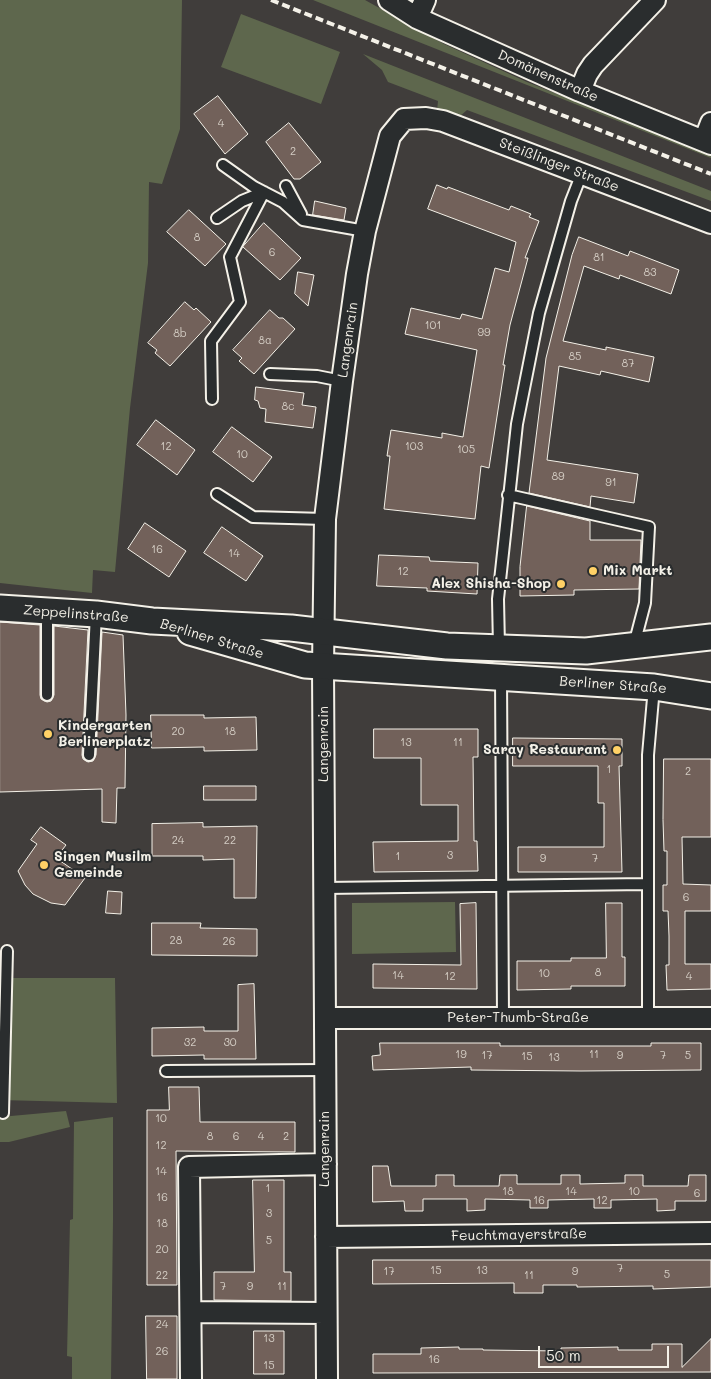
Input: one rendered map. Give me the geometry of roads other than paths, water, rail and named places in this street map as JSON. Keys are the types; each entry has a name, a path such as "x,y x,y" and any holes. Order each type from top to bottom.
{"street":[{"name":"Domänenstraße","path":"388,0 421,9 580,91 709,136"},
{"path":"580,91 593,65 655,0"},
{"name":"Steißlinger Straße","path":"404,119 426,118 443,121 711,223"},
{"name":"Langenrain","path":"326,1379 323,667 325,519 342,381 365,230 390,136 404,119"},
{"name":"Zeppelinstraße","path":"0,608 96,614 152,621"},
{"name":"Berliner Straße","path":"152,621 291,628 447,646 586,651 711,637"},
{"name":"Berliner Straße","path":"152,621 290,662 323,667 654,688 711,696"},
{"name":"Peter-Thumb-Straße","path":"325,1018 711,1018"},
{"path":"191,1379 189,1166 326,1164"},
{"name":"Feuchtmayerstraße","path":"326,1238 711,1234"},
{"path":"191,1312 326,1313"}],"lane":[{"path":"223,165 283,202 303,220 365,230"},
{"path":"499,648 498,599 517,424 540,313 571,201 582,173"},
{"path":"286,186 303,220"},
{"path":"217,218 242,201 264,192"},
{"path":"212,399 211,341 240,302 230,257 264,192"},
{"path":"270,374 317,376 342,381"},
{"path":"217,494 254,517 325,519"},
{"path":"508,495 649,527 645,603 634,646"},
{"path":"89,755 96,614"},
{"path":"47,624 47,695"},
{"path":"501,677 503,1018"},
{"path":"648,1019 648,755 654,688"},
{"path":"324,888 647,884"},
{"path":"2,1113 7,951"},
{"path":"166,1071 325,1070"}],"railway":[{"path":"271,0 711,174"}],"place":[{"name":"Mix Markt","path":"593,571"},
{"name":"Alex Shisha-Shop","path":"561,584"},
{"name":"Kindergarten Berlinerplatz","path":"48,734"},
{"name":"Saray Restaurant","path":"617,750"},
{"name":"Singen Musilm Gemeinde","path":"44,865"}]}
